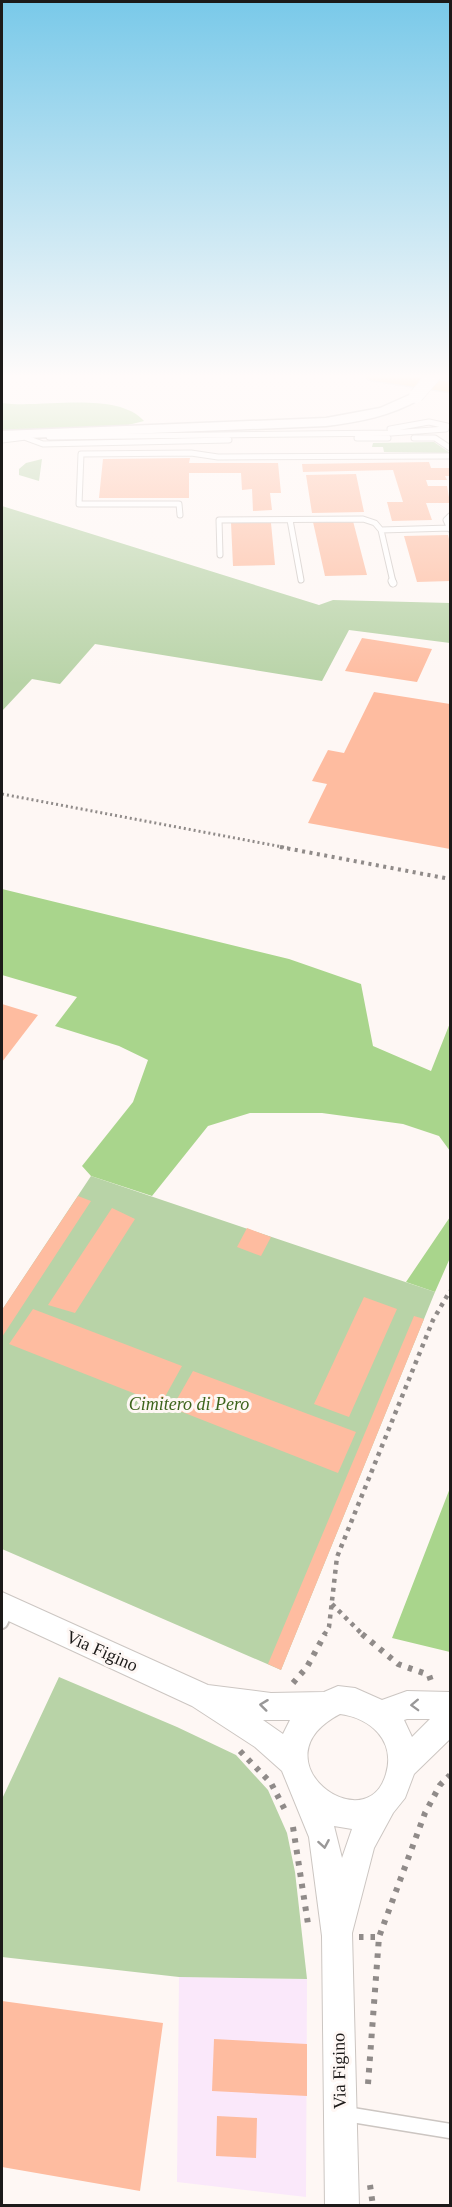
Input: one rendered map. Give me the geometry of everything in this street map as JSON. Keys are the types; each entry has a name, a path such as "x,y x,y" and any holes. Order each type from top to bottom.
{"street":[{"name":"Via Figino","path":"4,1612 202,1696 265,1737 293,1761"},
{"name":"Via Figino","path":"202,1696 271,1707 322,1705"},
{"path":"402,1766 397,1735 381,1714 353,1700 338,1700 322,1705 306,1716 293,1743 293,1761 304,1790 319,1805 338,1813 364,1813 382,1804 392,1794 402,1766 446,1710"},
{"path":"381,1714 407,1705 446,1710"},
{"name":"Via Figino","path":"304,1790 324,1837 337,1936 342,2205"},
{"name":"Via Figino","path":"337,1936 360,1844 382,1804"}],"lane":[{"path":"80,478 79,504 179,504 180,515"},
{"path":"381,530 450,528 446,520 450,516"},
{"path":"220,555 219,520 363,519 375,523 381,530 393,583"},
{"path":"290,520 301,580"},
{"path":"339,2112 450,2131"}],"path":[{"path":"2,794 450,879"},
{"path":"291,1686 307,1667 329,1627 337,1557 433,1320 450,1291"},
{"path":"332,1604 378,1650 398,1664 429,1675 446,1710"},
{"path":"240,1751 271,1784 287,1814"},
{"path":"368,2085 379,1937 425,1813 440,1785 450,1775"},
{"path":"292,1824 310,1936 337,1936"}],"shaded area":[{"path":"179,1977 307,1979 306,2197 177,2182"}],"green space":[{"path":"2,506 319,605 333,600 450,603 450,643 349,630 322,681 95,644 60,684 32,679 2,711"},
{"path":"2,889 289,959 361,984 373,1046 431,1071 450,1023 450,1151 439,1136 403,1124 322,1113 250,1113 208,1126 152,1196 91,1176 82,1166 133,1102 148,1060 119,1046 55,1026 77,997 2,975"},
{"name":"Cimitero di Pero","path":"91,1176 435,1292 281,1670 2,1549 2,1310"},
{"path":"450,1217 450,1258 435,1292 406,1282"},
{"path":"450,1488 450,1652 392,1638"},
{"path":"59,1677 177,1727 236,1755 268,1790 287,1833 295,1872 307,1979 179,1977 2,1957 2,1799"}],"building":[{"path":"101,478 189,478 189,498 99,498"},
{"path":"241,478 279,478 281,493 270,493 272,510 253,511 252,489 242,490"},
{"path":"306,478 357,478 364,512 312,513"},
{"path":"395,478 446,478 447,480 426,480 428,486 447,486 450,503 426,503 432,520 392,521 387,502 403,502"},
{"path":"353,521 367,575 325,576 313,522"},
{"path":"231,523 271,523 275,565 233,566"},
{"path":"448,535 450,581 417,582 404,536"},
{"path":"362,638 432,649 417,682 345,671"},
{"path":"374,692 450,704 450,849 308,823 327,784 312,781 328,750 344,753"},
{"path":"2,1004 38,1015 2,1062"},
{"path":"78,1196 91,1201 2,1337 2,1310"},
{"path":"112,1208 135,1219 75,1313 48,1305"},
{"path":"247,1228 271,1237 261,1256 237,1247"},
{"path":"364,1297 397,1309 349,1417 314,1404"},
{"path":"33,1309 182,1366 161,1404 9,1344"},
{"path":"414,1316 424,1319 281,1670 268,1664"},
{"path":"193,1371 356,1432 338,1473 172,1408"},
{"path":"2,2001 163,2023 140,2191 2,2167"},
{"path":"214,2039 307,2044 307,2096 212,2091"},
{"path":"217,2116 257,2118 256,2158 216,2156"}]}
